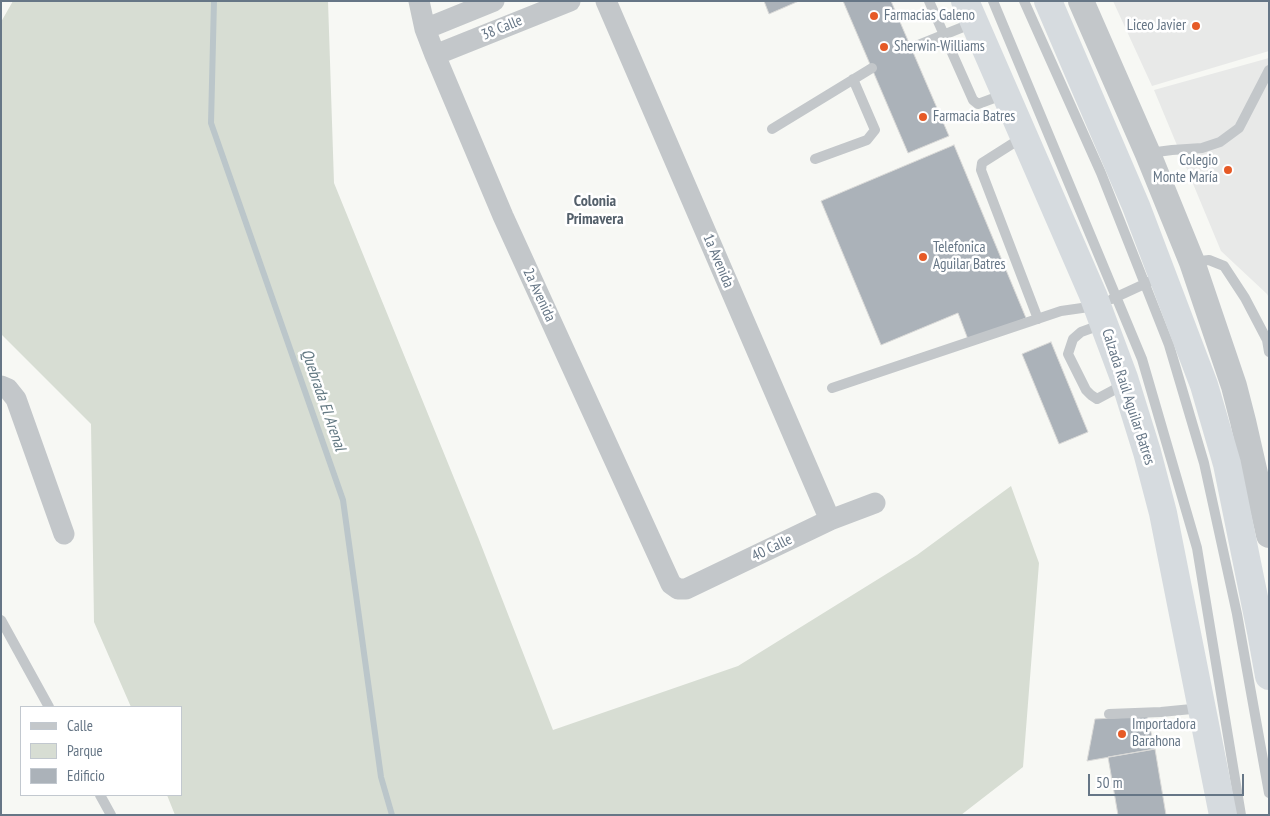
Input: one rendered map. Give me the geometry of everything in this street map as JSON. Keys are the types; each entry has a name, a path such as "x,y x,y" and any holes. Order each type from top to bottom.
{"highway":[{"path":"1048,1 1136,206 1154,280 1204,385 1227,464 1269,676"},
{"name":"Calzada Raúl Aguilar Batres","path":"969,12 1024,136 1106,309 1125,384 1147,452 1163,513 1223,815"}],"street":[{"name":"2a Avenida","path":"419,1 425,29 435,55 503,216 671,584"},
{"name":"38 Calle","path":"425,29 494,1"},
{"name":"38 Calle","path":"435,55 570,1"},
{"name":"1a Avenida","path":"606,1 830,520"},
{"path":"1081,1 1148,154 1192,262 1234,386 1269,535"},
{"path":"1,386 8,389 16,399 64,534"},
{"name":"40 Calle","path":"671,584 678,589 686,589 830,520 875,502"}],"lane":[{"path":"929,1 973,100 978,104 1005,94"},
{"path":"992,1 1106,309 1142,359 1197,548 1241,815"},
{"path":"1024,1 1101,173 1154,280 1169,345 1204,463 1237,614 1269,793"},
{"path":"911,48 943,34 969,12"},
{"path":"772,129 872,68"},
{"path":"1148,154 1202,148 1220,142 1239,128 1269,70"},
{"path":"815,159 867,140 875,130 853,79"},
{"path":"1024,136 982,164 981,170 1038,319"},
{"path":"1192,262 1208,260 1224,266 1245,298 1267,340 1269,352"},
{"path":"1125,384 1097,399 1086,390 1068,354 1073,339 1106,309 1154,280"},
{"path":"832,388 1061,311 1106,309"},
{"path":"1,620 47,706"},
{"path":"1109,714 1203,708"},
{"path":"101,796 111,815"}],"shaded area":[{"name":"Liceo Javier","path":"1113,1 1269,1 1269,51 1152,86"},
{"name":"Colegio Monte María","path":"1269,58 1269,298 1221,251 1154,90"}],"green space":[{"path":"13,1 328,1 334,183 478,537 553,730 738,666 917,555 1011,486 1039,563 1023,767 961,815 175,815 167,796 182,796 182,706 131,706 94,622 91,424 1,334 1,22"}],"building":[{"path":"764,1 799,1 769,14"},
{"path":"843,1 891,1 949,136 908,153"},
{"name":"Telefonica Aguilar Batres","path":"954,145 1026,318 969,342 958,313 881,345 821,201"},
{"path":"1051,342 1088,432 1059,444 1022,354"},
{"name":"Importadora Barahona","path":"1147,716 1155,749 1087,761 1095,719"},
{"path":"1155,749 1166,815 1118,815 1108,757"}],"waterway":[{"name":"Quebrada El Arenal","path":"214,1 211,123 343,500 381,777 392,815"}],"place":[{"name":"Farmacias Galeno","path":"874,16"},
{"name":"Liceo Javier","path":"1196,26"},
{"name":"Sherwin-Williams","path":"884,47"},
{"name":"Farmacia Batres","path":"923,117"},
{"name":"Colegio Monte María","path":"1228,170"},
{"name":"Telefonica Aguilar Batres","path":"923,257"},
{"name":"Importadora Barahona","path":"1122,734"}],"district":[{"name":"Colonia Primavera","path":"595,210"}]}
